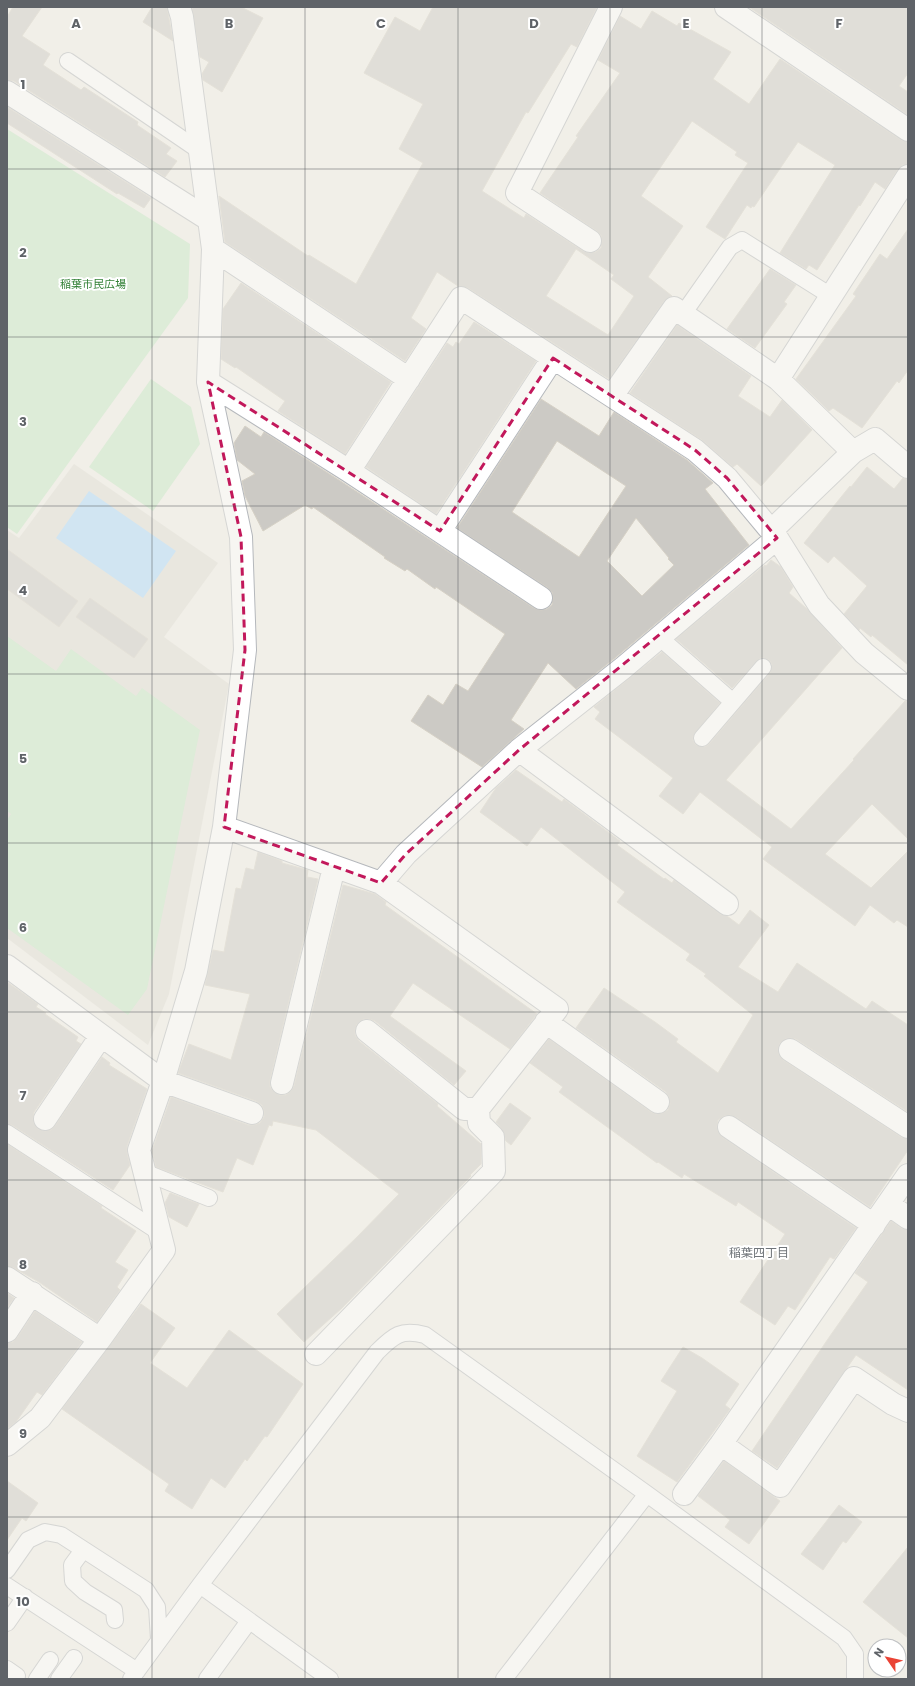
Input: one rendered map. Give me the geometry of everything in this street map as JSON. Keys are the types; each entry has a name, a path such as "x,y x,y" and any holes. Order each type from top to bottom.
{"street":[{"path":"7,1445 40,1418 100,1339 164,1250 139,1150 163,1081 196,971 224,827 244,650 241,537 208,382 213,249 180,7"},
{"path":"590,241 517,193 611,7"},
{"path":"726,7 908,130"},
{"path":"7,92 208,219"},
{"path":"778,379 908,176"},
{"path":"213,249 409,379"},
{"path":"350,471 461,298 695,450 727,478 774,535 820,605 864,653 908,689"},
{"path":"612,396 674,308 778,379 854,452"},
{"path":"440,531 553,358"},
{"path":"208,382 350,471 541,598"},
{"path":"382,883 406,854 519,750 623,668 774,535 854,452 875,439 908,467"},
{"path":"519,750 727,904"},
{"path":"224,827 382,883 557,1009 478,1109 479,1123 493,1137 494,1171 316,1354"},
{"path":"282,1083 334,867"},
{"path":"7,966 163,1081 252,1113"},
{"path":"546,1022 658,1102"},
{"path":"367,1031 464,1109 478,1109"},
{"path":"45,1119 101,1036"},
{"path":"790,1050 908,1127"},
{"path":"728,1127 874,1224"},
{"path":"684,1494 721,1444 908,1175"},
{"path":"888,1204 908,1218"},
{"path":"7,1278 100,1339"},
{"path":"7,1330 32,1293"},
{"path":"721,1444 780,1486 854,1378 893,1404 908,1411"}],"lane":[{"path":"68,61 200,151"},
{"path":"683,314 730,247 742,240 831,296"},
{"path":"659,637 733,702"},
{"path":"702,738 763,667"},
{"path":"7,1133 159,1232"},
{"path":"144,1172 209,1198"},
{"path":"7,1586 25,1597 134,1675 159,1639 377,1352 392,1337 410,1332 425,1335 647,1494 844,1638 855,1654 855,1679"},
{"path":"504,1679 647,1494"},
{"path":"7,1570 28,1540 45,1532 61,1535 146,1590 156,1607 159,1639"},
{"path":"83,1550 72,1565 73,1581 85,1592 114,1610 115,1620"},
{"path":"200,1585 330,1679"},
{"path":"7,1624 25,1597"},
{"path":"207,1679 249,1621"},
{"path":"59,1679 74,1658"},
{"path":"37,1679 50,1660"},
{"path":"7,1669 17,1676 15,1679"}],"highlighted area":[{"path":"553,358 695,450 727,478 777,538 519,750 406,854 381,883 224,827 245,650 241,537 208,382 440,531"}],"shaded area":[{"path":"74,464 218,563 164,637 229,684 169,994 148,1045 7,938 7,530 19,538"}],"green space":[{"name":"稲葉市民広場","path":"7,129 190,244 188,298 17,534 7,527"},
{"path":"151,379 191,407 200,444 153,511 89,467"},
{"path":"7,636 56,671 71,649 136,696 142,688 200,730 147,989 128,1015 7,928 7,820 11,814 7,811"}],"water":[{"path":"89,491 176,551 143,598 56,538"}],"building":[{"path":"13,7 42,7 22,36 50,54 43,65 81,90 84,87 138,122 137,125 171,148 166,154 177,161 165,177 14,81 7,80 7,17"},
{"path":"152,7 167,7 173,41 143,22"},
{"path":"192,7 241,7 263,18 222,92 203,80 202,74 209,62 200,57"},
{"path":"433,7 597,7 577,47 571,44 528,113 526,112 482,191 524,218 526,214 583,251 589,253 596,252 601,248 601,235 540,193 578,137 576,136 620,73 598,60 620,16 641,29 652,11 677,26 679,23 731,52 713,79 749,104 780,59 901,140 908,142 908,164 902,165 898,169 885,189 875,182 817,270 809,265 806,269 780,253 835,165 798,142 754,207 752,206 751,208 747,205 725,239 706,227 748,163 735,155 737,152 692,121 641,196 683,226 648,277 672,296 664,301 609,379 468,288 458,286 437,272 411,318 426,329 405,361 225,242 219,196 308,256 309,255 356,284 423,163 399,149 423,104 364,73 395,17 420,31","holes":["576,249 614,275 611,279 634,296 608,335 546,296"]},
{"path":"749,7 908,7 908,73 899,86 908,92 908,115"},
{"path":"7,107 151,198 144,208 118,193 117,194 7,123"},
{"path":"908,229 908,370 899,383 897,381 862,428 833,408 829,411 796,379 856,296 853,294 880,254 887,259"},
{"path":"770,269 796,285 784,302 787,304 755,348 727,329"},
{"path":"241,283 391,382 345,454 278,411 285,401 236,367 235,368 221,359 223,309"},
{"path":"474,322 536,361 436,514 366,467 447,343 453,347 456,342 459,344"},
{"path":"677,325 751,376 738,396 770,417 782,400 812,430 761,486 737,464 733,467 702,440 630,393"},
{"path":"541,399 599,436 614,412 687,460 713,483 705,489 749,545 576,689 548,663 511,720 524,729 482,767 411,721 428,695 443,705 456,684 468,691 505,634 436,587 435,589 407,569 405,571 384,558 385,557 313,507 312,509 305,505 263,531 245,496 242,481 255,474 237,460 234,443 245,426 261,437 264,432 534,608 541,610 547,609 552,605 552,592 548,588 457,528","holes":["557,441 626,486 579,557 512,512","636,518 674,565 642,596 607,561"]},
{"path":"867,467 894,489 903,478 908,479 908,665 872,635 871,637 860,628 859,630 844,614 867,586 834,556 828,563 804,543"},
{"path":"7,549 78,601 59,627 7,589"},
{"path":"771,560 781,567 793,587 789,593 807,609 842,648 726,780 791,829 905,701 908,701 908,839 872,804 825,854 871,888 908,851 908,927 897,920 894,923 870,905 855,926 763,859 772,847 700,792 683,814 659,796 673,778 595,719 600,712 594,707 662,652 720,703 693,736 693,741 696,745 705,747 709,744 770,673 772,664 769,660 760,658 732,688 676,639 765,565 766,566"},
{"path":"90,598 148,639 134,658 76,617"},
{"path":"516,770 562,802 564,799 620,841 617,845 664,879 665,878 672,883 674,880 720,914 727,916 739,925 750,910 769,925 738,967 778,992 797,963 866,1009 872,1001 908,1025 908,1112 796,1039 785,1039 780,1043 778,1049 779,1055 783,1060 901,1137 908,1139 908,1150 870,1207 736,1117 730,1115 724,1116 718,1120 718,1132 722,1137 856,1228 834,1259 830,1257 795,1310 788,1306 775,1325 740,1302 785,1234 738,1202 736,1206 684,1174 682,1178 658,1162 657,1163 559,1092 563,1087 530,1063 549,1039 651,1112 656,1114 663,1113 668,1110 670,1104 669,1097 666,1092 576,1028 604,988 678,1039 676,1042 718,1073 753,1015 704,976 706,974 686,960 690,954 617,902 625,892 541,827 527,846 480,812 496,788"},
{"path":"258,852 282,861 282,863 308,870 307,877 318,879 270,1080 270,1087 279,1095 286,1095 294,1086 343,885 375,894 386,902 385,905 537,1014 510,1049 413,983 390,1016 466,1071 454,1085 375,1021 363,1019 357,1024 355,1035 359,1041 438,1104 437,1106 481,1144 481,1164 342,1308 304,1342 277,1314 357,1237 399,1194 316,1130 273,1121 272,1126 269,1125 253,1165 237,1158 223,1192 156,1167 152,1151 171,1097 248,1125 260,1123 264,1117 262,1105 256,1101 178,1073 189,1044 231,1060 250,994 205,985 213,950 224,952 236,888 241,889 246,868 254,870"},
{"path":"7,982 38,1004 36,1007 46,1013 45,1014 78,1037 76,1041 81,1044 34,1112 34,1124 38,1129 45,1131 51,1130 55,1126 102,1057 110,1063 109,1065 147,1089 127,1146 130,1165 113,1190 12,1125 7,1124"},
{"path":"510,1103 531,1118 511,1145 506,1141 502,1129 496,1122"},
{"path":"7,1144 102,1206 101,1208 136,1231 115,1262 128,1270 117,1287 120,1290 97,1322 39,1282 14,1268 7,1266"},
{"path":"170,1193 199,1204 187,1227 169,1217 165,1203"},
{"path":"891,1221 901,1228 908,1230 908,1390 856,1355 777,1468 752,1451 868,1282 855,1273"},
{"path":"7,1293 14,1298 7,1308"},
{"path":"141,1304 175,1328 150,1363 187,1388 229,1330 303,1384 267,1437 265,1436 247,1461 245,1459 225,1488 211,1478 192,1509 165,1491 169,1484 62,1409"},
{"path":"35,1311 82,1342 42,1395 37,1392 16,1422 7,1429 7,1343 13,1342 17,1338"},
{"path":"683,1347 702,1358 739,1384 725,1405 730,1409 677,1482 637,1456 677,1391 661,1381"},
{"path":"724,1461 780,1501 749,1544 725,1527 730,1520 698,1496"},
{"path":"7,1481 38,1503 26,1521 22,1518 7,1540"},
{"path":"839,1505 862,1522 846,1543 843,1541 823,1570 801,1554"},
{"path":"908,1547 908,1638 863,1602"}],"district":[{"name":"稲葉四丁目","path":"759,1253"}]}
